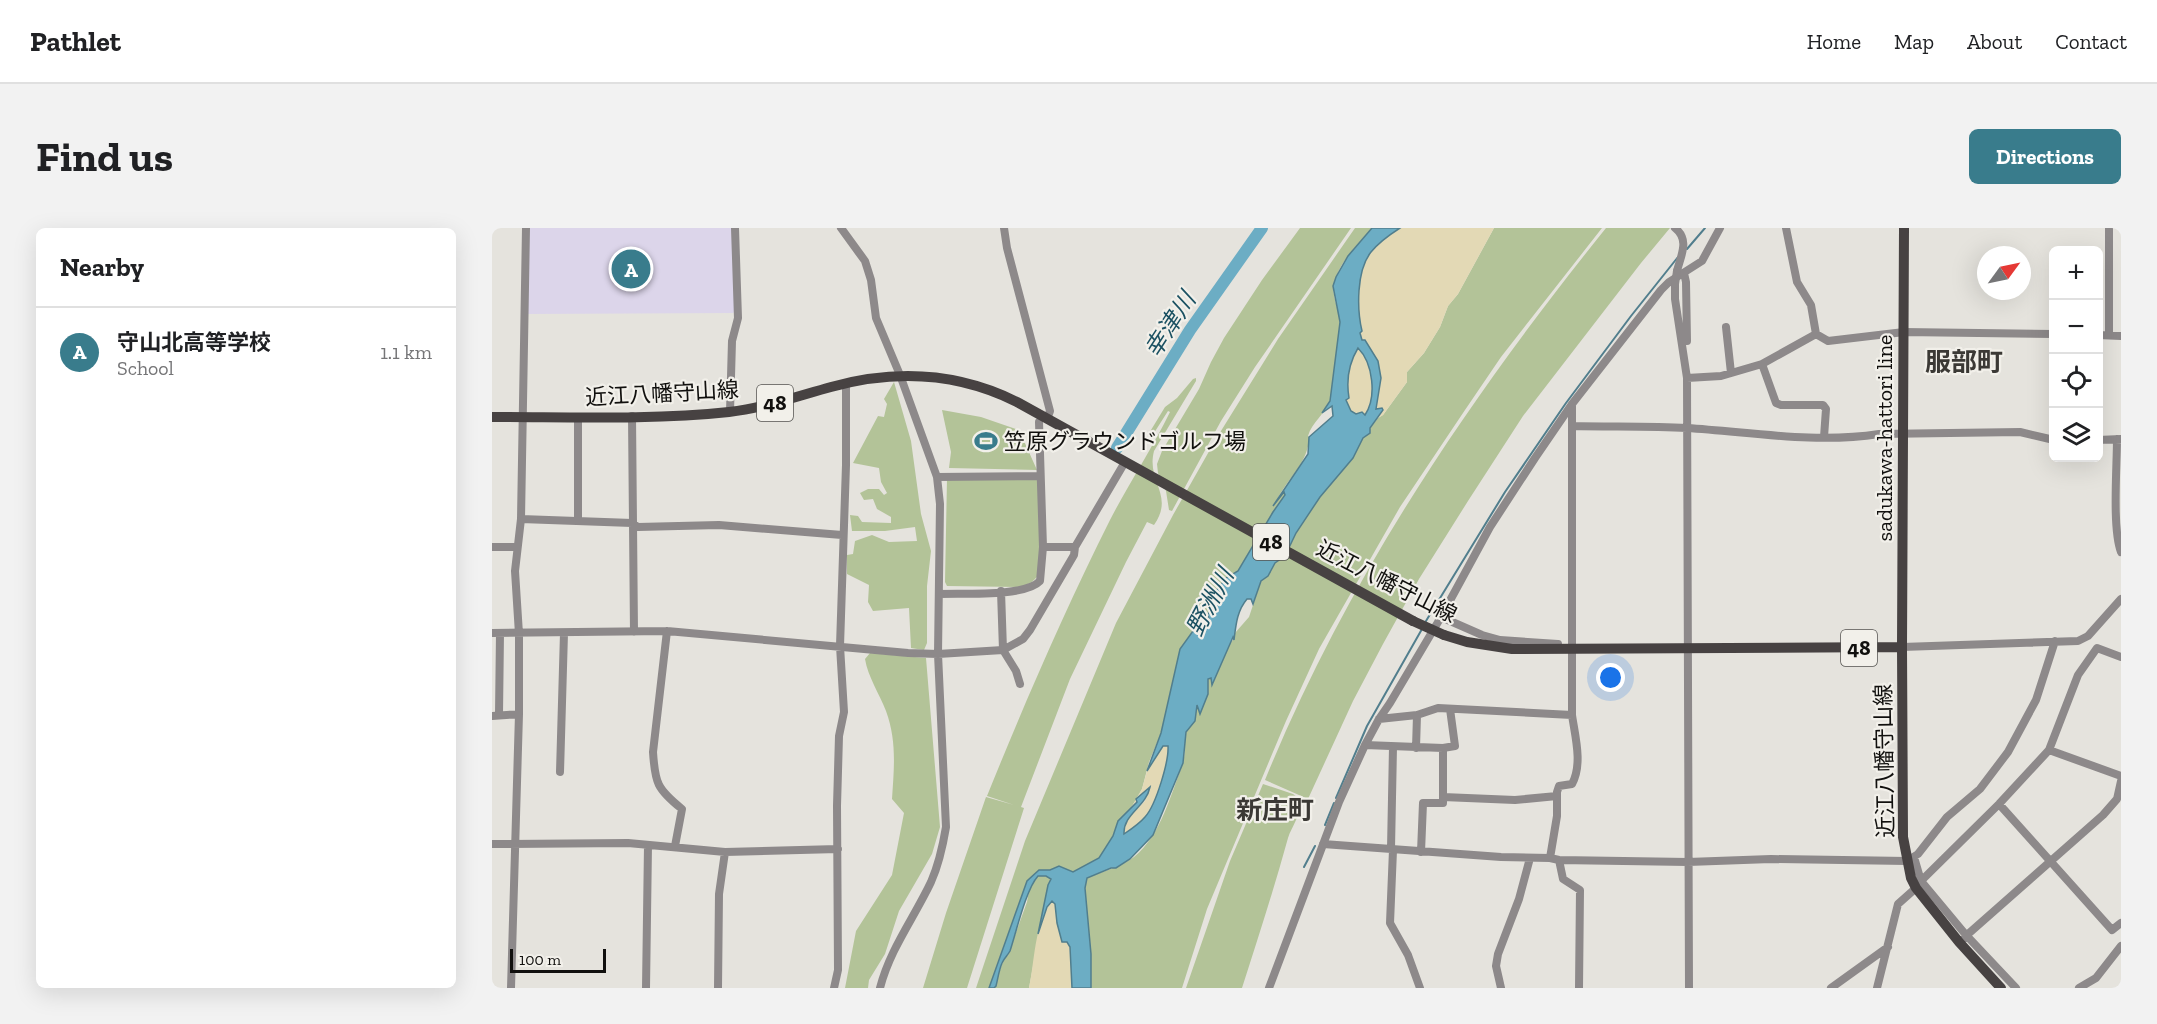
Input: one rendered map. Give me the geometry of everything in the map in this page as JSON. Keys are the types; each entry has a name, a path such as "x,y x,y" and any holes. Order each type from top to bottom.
{"main road":[{"name":"sadukawa-hattori line","path":"1902,647 1904,228"},
{"name":"近江八幡守山線","path":"492,417 632,416 730,412 770,405 868,378 900,375 945,377 982,387 1006,397 1043,420 1096,445 1411,620 1444,635 1467,642 1512,649 1902,647 1903,837 1910,859 1911,878 1963,938 2001,988"}],"street":[{"path":"511,988 519,714 519,633 515,571 521,519 526,228"},
{"path":"730,412 732,341 738,318 735,228"},
{"path":"842,228 865,261 871,280 876,318 900,375 937,477 940,504 938,654 946,827 942,851 931,881 895,948 880,988"},
{"path":"939,594 1030,588 1040,581 1043,547 1040,476 1043,420 1050,411 1007,248 1004,228"},
{"path":"1269,988 1323,844 1365,745 1490,526 1572,404 1661,290 1680,272 1702,261 1720,228"},
{"path":"1786,228 1797,282 1811,305 1816,334 1821,339 1828,341 1904,332 2049,334"},
{"path":"2109,228 2109,335"},
{"path":"1676,229 1684,238 1680,272 1675,284 1675,299 1687,378 1689,988"},
{"path":"1680,272 1686,282 1687,351 1684,355"},
{"path":"1726,327 1731,373"},
{"path":"1687,378 1720,376 1762,364 1816,334"},
{"path":"2103,335 2121,336"},
{"path":"1762,364 1776,403 1780,405 1823,405 1826,409 1824,437"},
{"path":"834,988 838,970 839,736 844,712 840,646 846,465 846,383"},
{"path":"1550,858 1559,786 1572,784 1575,780 1577,746 1572,715 1572,404"},
{"path":"632,416 634,632"},
{"path":"578,417 578,521"},
{"path":"1572,426 1687,428 1784,437 2020,432 2049,439"},
{"path":"2103,440 2119,439 2116,504 2118,544 2121,552"},
{"path":"519,714 495,715 496,633 667,631 938,654 1002,650 1023,639 1030,630 1125,462"},
{"path":"937,477 1040,476"},
{"path":"521,519 632,524 638,527 719,525 842,535"},
{"path":"492,547 517,547"},
{"path":"1043,547 1075,547"},
{"path":"1001,591 1002,650 1016,671 1020,684"},
{"path":"1902,647 2078,641 2088,636 2121,599"},
{"path":"1440,617 1500,640 1562,644 1572,649"},
{"path":"667,631 652,752 653,767 659,787 664,795 682,809 675,846"},
{"path":"560,772 564,633"},
{"path":"1323,844 1559,860 1688,862 1771,859 1910,859 1918,854 1947,817 1980,789 2008,752 2036,700 2055,641"},
{"path":"1877,988 1898,904 1999,804 2049,750 2078,675 2097,648 2121,657"},
{"path":"1379,719 1417,715 1438,708 1572,715"},
{"path":"1365,745 1416,748 1455,746 1450,709"},
{"path":"1416,748 1417,715"},
{"path":"1393,747 1390,923 1408,955 1420,988"},
{"path":"1421,852 1423,803 1443,803 1443,748"},
{"path":"2049,750 2121,776"},
{"path":"2016,988 1963,938 2103,815 2117,799 2121,781"},
{"path":"1443,797 1515,800 1557,796"},
{"path":"1999,804 2112,930 2121,923"},
{"path":"492,844 648,845 725,852 838,849"},
{"path":"646,988 648,845"},
{"path":"718,988 719,894 725,852"},
{"path":"1501,988 1496,966 1498,954 1519,899 1530,858"},
{"path":"1559,860 1563,879 1580,890 1579,988"},
{"path":"2079,988 2096,978 2121,946"},
{"path":"1831,988 1888,947"}],"shaded area":[{"path":"528,228 733,228 736,310 733,313 527,314"}],"green space":[{"path":"1300,228 1351,228 1255,367 1221,421 1172,511 1169,510 1166,491 1158,473 1157,464 1162,451 1199,389 1224,338"},
{"path":"1355,228 1372,228 1347,257 1334,283 1340,328 1330,401 1310,431 1308,446 1302,462 1277,500 1285,492 1285,495 1238,571 1226,578 1209,619 1193,631 1180,649 1161,733 1149,762 1142,789 1131,808 1118,821 1113,836 1099,858 1073,872 1059,866 1050,870 1039,870 1027,881 989,988 976,988 1025,841 1116,623 1216,439 1278,339"},
{"path":"1494,228 1602,228 1501,357 1465,410 1400,507 1319,649 1286,721 1207,909 1182,988 1091,988 1091,954 1085,888 1087,878 1134,857 1158,826 1183,763 1186,731 1197,705 1200,714 1208,694 1208,679 1211,677 1213,684 1226,651 1235,638 1235,633 1249,617 1261,581 1268,576 1275,563 1285,556 1296,533 1320,497 1353,458 1363,438 1370,433 1370,428 1383,415 1407,382 1407,372 1424,353 1440,327 1448,306 1458,294"},
{"path":"1606,228 1670,228 1523,416 1468,501 1419,579 1383,644 1353,701 1308,799 1265,780 1334,632 1415,492 1507,357"},
{"path":"1196,378 1154,451 1154,471 1162,505 1160,514 1154,525 1147,522 1070,679 1021,807 1024,808 967,988 923,988 986,797 1014,805 987,796 1046,656 1110,520 1170,412 1168,411 1154,433 1151,430 1165,407"},
{"path":"894,382 911,441 921,514 931,551 927,586 927,643 924,650 911,648 909,608 873,611 868,602 869,585 847,574 847,555 853,554 855,541 872,535 889,542 917,541 915,527 885,531 852,531 850,515 858,516 862,522 891,523 891,517 877,509 873,499 864,500 860,493 868,489 879,489 884,495 887,493 881,482 879,468 853,463 878,416 884,417 887,404 884,399"},
{"name":"笠原グラウンドゴルフ場","path":"942,410 981,417 1019,430 1037,470 949,468 951,452"},
{"path":"1035,477 1038,480 1040,571 1037,577 1020,587 947,586 945,582 947,479"},
{"path":"870,653 926,658 940,827 932,854 899,911 885,954 869,980 868,988 845,988 856,931 892,875 904,813 892,799 894,755 892,733 886,711 866,666 865,659"},
{"path":"1263,784 1293,794 1300,799 1301,804 1288,838 1242,988 1186,988 1230,861"},
{"path":"1038,876 1051,879 1029,988 994,988 1003,961 1010,952 1010,944 1027,902 1030,885"}],"sand":[{"path":"1400,228 1494,228 1458,294 1448,306 1440,327 1424,353 1407,372 1407,382 1383,415 1378,418 1383,410 1376,410 1381,378 1378,361 1365,340 1362,341 1359,333 1362,331 1359,312 1360,284 1368,256 1382,240"},
{"path":"1358,347 1367,362 1372,381 1371,400 1365,416 1351,411 1346,400 1349,398 1350,365"},
{"path":"1163,746 1168,746 1168,753 1153,803 1143,820 1123,835 1127,820 1145,801 1147,789 1131,808 1142,789 1147,771"},
{"path":"1052,901 1070,947 1072,988 1029,988 1038,932"}],"water":[{"path":"1372,228 1400,228 1371,252 1360,280 1359,312 1362,331 1360,333 1362,340 1365,340 1378,361 1381,378 1376,409 1382,408 1383,410 1370,428 1370,433 1363,438 1353,458 1320,497 1296,533 1285,556 1275,563 1268,576 1261,581 1253,604 1251,599 1247,599 1241,608 1234,640 1233,637 1212,685 1211,678 1208,679 1208,694 1200,714 1197,705 1195,721 1186,732 1183,763 1153,835 1130,859 1116,868 1087,878 1085,888 1091,954 1091,988 1072,988 1070,947 1067,942 1062,942 1055,904 1052,901 1047,907 1038,934 1051,879 1038,876 1025,901 1010,951 1001,966 996,986 989,988 1027,881 1039,870 1050,870 1059,866 1073,872 1099,858 1113,836 1118,821 1137,802 1136,799 1150,787 1144,800 1127,821 1124,834 1143,819 1153,803 1164,772 1168,746 1163,746 1147,771 1161,733 1180,649 1193,631 1209,619 1208,615 1215,592 1226,578 1238,571 1285,495 1284,492 1273,506 1308,454 1309,437 1333,416 1332,406 1322,413 1330,401 1340,322 1333,286 1348,256","holes":["1358,348 1363,354 1372,380 1371,399 1365,415 1362,412 1356,414 1351,411 1346,400 1349,398 1348,378 1352,360"]}],"waterway":[{"name":"幸津川","path":"1117,448 1190,330 1262,228"},
{"path":"1687,249 1705,228"},
{"path":"1426,621 1505,492 1566,403 1678,257"},
{"path":"1336,798 1367,726 1422,629"},
{"path":"1325,825 1334,803"},
{"path":"1304,867 1315,846"}],"place":[{"name":"守山北高等学校","path":"631,269"},
{"name":"笠原グラウンドゴルフ場","path":"986,441"}],"district":[{"name":"服部町","path":"1964,362"},
{"name":"新庄町","path":"1275,810"}],"water label":[{"name":"野洲川","path":"1210,602"}]}
